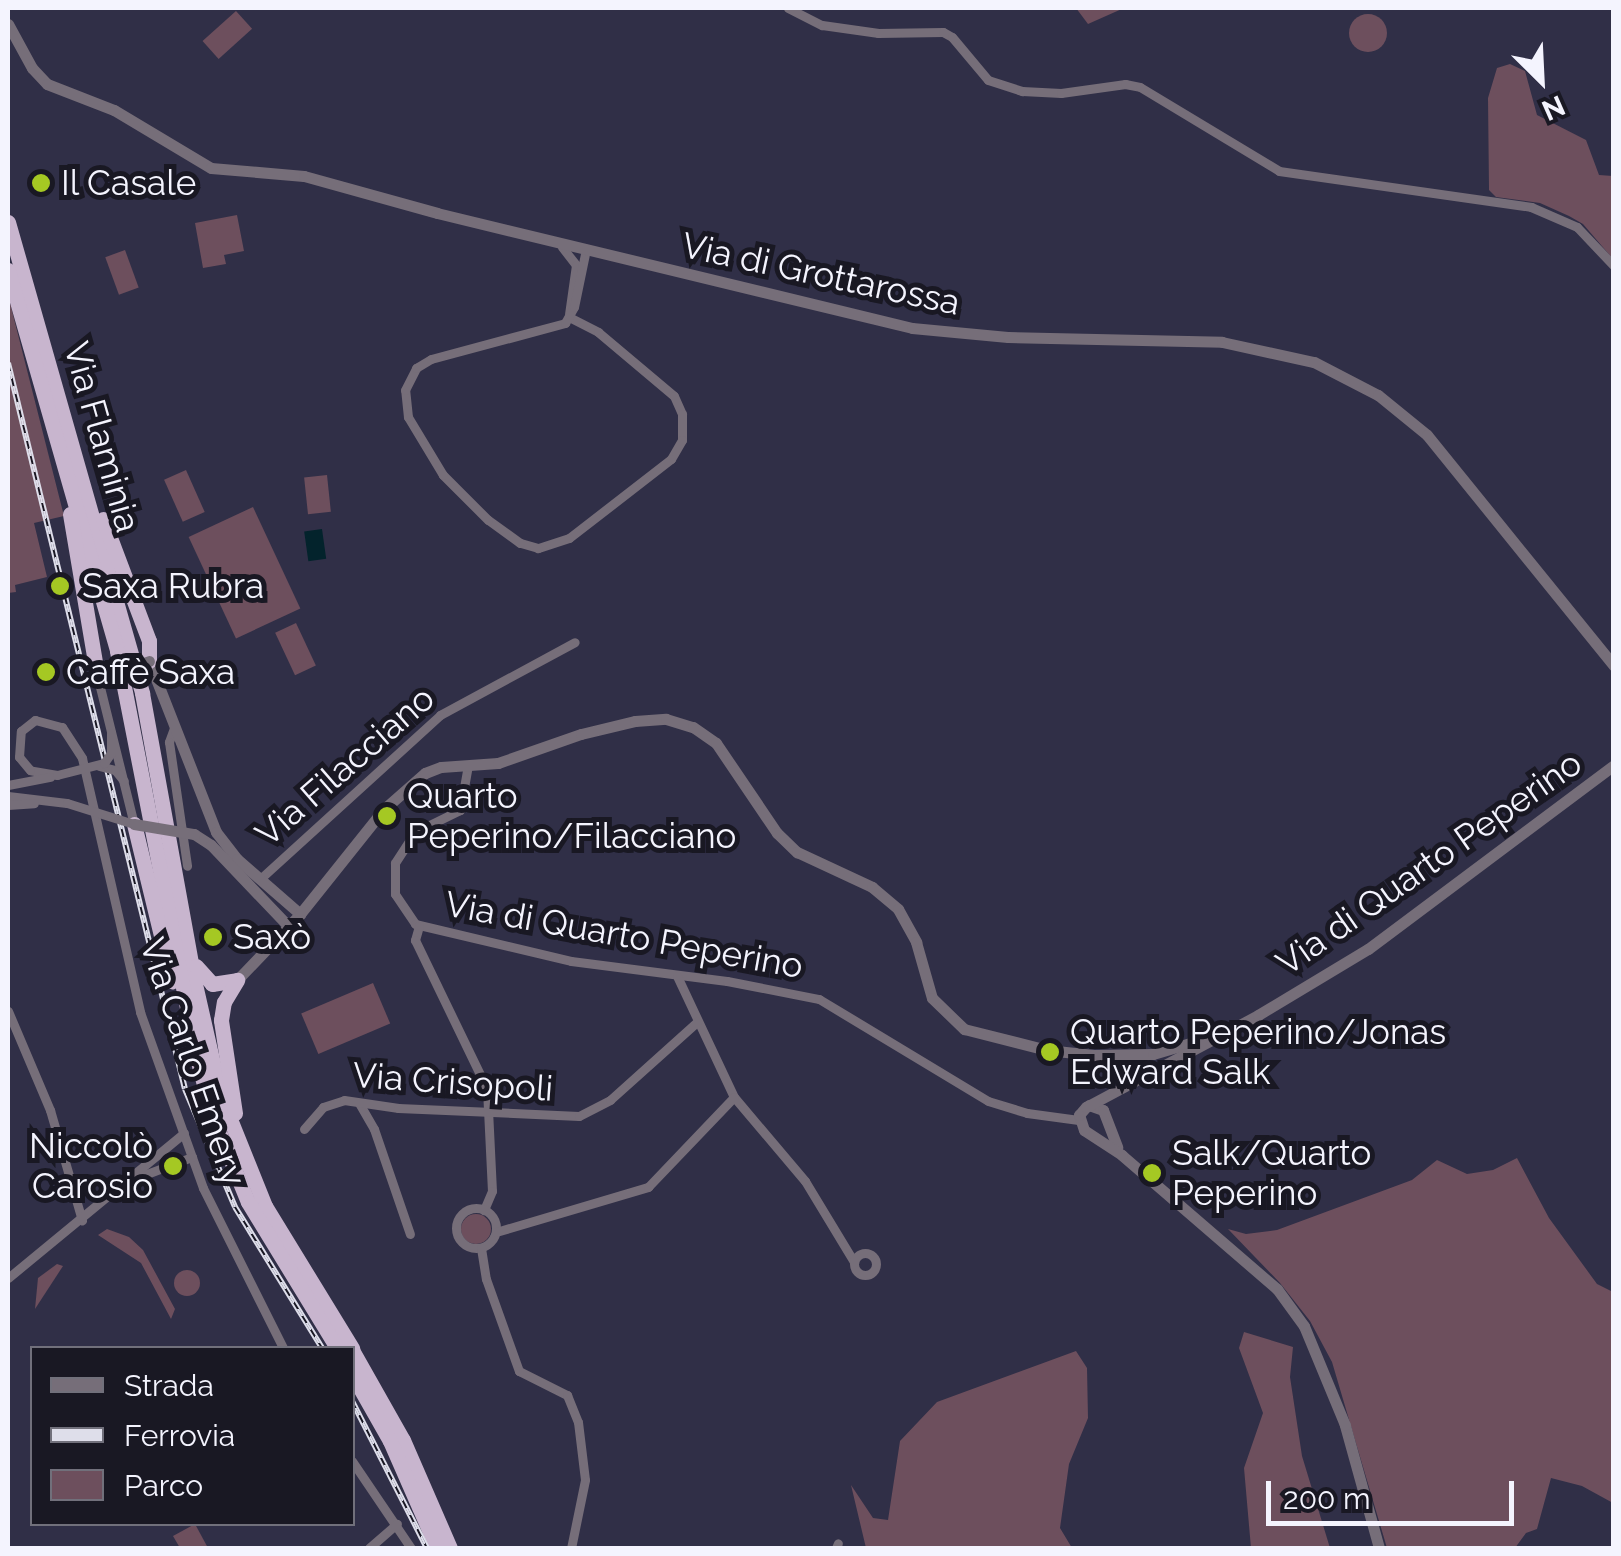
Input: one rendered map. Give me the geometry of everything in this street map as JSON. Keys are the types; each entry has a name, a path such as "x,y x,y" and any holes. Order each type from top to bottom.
{"highway":[{"name":"Via Flaminia","path":"8,222 142,693 189,951 220,1094 250,1175 283,1238 350,1346"},
{"name":"Via Flaminia","path":"8,270 132,715 195,1050 212,1112 240,1186 336,1346"},
{"path":"63,460 98,679"},
{"path":"80,468 146,631 149,662"},
{"path":"134,824 195,1050"},
{"path":"189,951 210,983 237,980"},
{"path":"237,980 224,1002 222,1026 239,1134 250,1175"},
{"name":"Via Flaminia","path":"355,1354 403,1440 450,1548"},
{"path":"355,1379 406,1472 437,1548"}],"street":[{"path":"788,8 822,25 878,34 943,32 952,37 988,80 1022,92 1061,94 1125,84 1140,88 1279,171 1532,207 1578,227 1614,266"},
{"name":"Via di Grottarossa","path":"8,24 32,68 47,84 114,110 200,164 224,170 304,176 524,234 584,255 912,328 1008,337 1222,342 1314,362 1378,395 1427,435 1614,666"},
{"path":"524,234 568,250 576,272"},
{"path":"568,317 576,272 584,255"},
{"path":"568,317 598,332 674,396 682,414 682,440 671,459 569,538 538,548 520,543 488,520 442,475 408,417 404,390 416,368 431,359 557,327 568,317 583,274 584,255"},
{"name":"Via Filacciano","path":"260,879 440,715 575,642"},
{"path":"134,824 98,679 149,662 212,825 232,854 300,914"},
{"path":"237,980 289,927 383,810 434,768 498,763 581,734 635,721 666,719 693,727 725,754 760,810 797,852 872,887 898,909 916,942 926,985 948,1018 964,1028 1009,1042 1074,1054 1121,1056 1142,1055 1217,1035"},
{"name":"Via Carlo Emery","path":"57,775 30,770 20,761 19,735 35,720 62,727 82,758 140,1012 214,1213 283,1346"},
{"path":"174,728 170,742 187,866"},
{"path":"99,766 110,755 111,733"},
{"name":"Via di Quarto Peperino","path":"468,765 460,810 415,832 395,863 395,894 405,915 419,926 571,961 819,998 978,1096 1027,1113 1078,1120"},
{"name":"Via di Quarto Peperino","path":"1088,1106 1368,949 1614,765"},
{"path":"8,786 99,766 112,768 124,781"},
{"path":"8,796 62,803 134,824 194,834 211,845 289,927"},
{"path":"8,804 62,803"},
{"path":"419,926 414,940 473,1053 486,1089 492,1191 484,1210"},
{"path":"678,976 734,1097 805,1181 853,1256"},
{"path":"8,1011 50,1110 82,1220"},
{"name":"Via Crisopoli","path":"304,1129 330,1102 566,1118 591,1112 697,1022"},
{"path":"1142,1055 1159,1068"},
{"path":"1121,1056 1145,1075"},
{"path":"1090,1132 1102,1130 1118,1090"},
{"path":"481,1248 496,1232 648,1187 734,1097"},
{"path":"359,1103 374,1129 410,1234"},
{"path":"1122,1155 1106,1117 1098,1106 1088,1106 1078,1120 1277,1289 1304,1326 1345,1424 1379,1548"},
{"path":"8,1278 184,1133"},
{"path":"116,1190 153,1170 192,1157"},
{"path":"484,1210 494,1219 496,1232"},
{"path":"481,1248 464,1245 456,1230 462,1214 484,1210"},
{"path":"481,1248 486,1279 519,1371 566,1394 578,1422 585,1480 571,1548"},
{"path":"355,1465 411,1548"},
{"path":"369,1548 397,1524"}],"green space":[{"path":"1076,8 1124,8 1088,24"},
{"path":"236,11 252,29 219,59 203,41"},
{"path":"1368,14 1381,20 1387,33 1381,46 1368,52 1355,46 1349,33 1355,20"},
{"path":"1510,64 1525,71 1537,115 1586,140 1599,175 1613,176 1613,259 1583,224 1569,216 1540,203 1496,197 1489,190 1488,98 1497,68"},
{"path":"237,215 244,251 224,255 226,264 203,268 195,223"},
{"path":"125,250 139,288 119,295 105,257"},
{"path":"8,295 64,516 34,523 47,577 15,585 16,592 8,593"},
{"path":"186,470 205,512 183,522 164,480"},
{"path":"327,475 331,512 308,514 304,477"},
{"path":"253,507 300,609 236,639 189,537"},
{"path":"296,623 316,666 295,675 275,633"},
{"path":"373,983 390,1024 318,1054 301,1013"},
{"path":"1517,1158 1549,1218 1597,1284 1613,1292 1613,1503 1582,1486 1551,1478 1537,1529 1526,1533 1515,1548 1387,1548 1332,1362 1310,1321 1228,1229 1246,1234 1277,1230 1412,1180 1437,1160 1467,1174 1493,1170"},
{"path":"476,1214 487,1218 491,1229 487,1240 476,1244 465,1240 461,1229 465,1218"},
{"path":"107,1229 129,1237 143,1250 175,1309 171,1319 141,1263 98,1235"},
{"path":"57,1264 63,1266 35,1309 38,1278"},
{"path":"187,1270 196,1274 200,1283 196,1292 187,1296 178,1292 174,1283 178,1274"},
{"path":"1244,1332 1293,1347 1290,1377 1302,1456 1330,1548 1251,1548 1244,1468 1263,1413 1239,1348"},
{"path":"1076,1351 1087,1368 1088,1418 1069,1464 1060,1528 1072,1548 866,1548 851,1485 873,1518 888,1520 900,1441 937,1402"},
{"path":"196,1526 208,1548 180,1548 173,1536"}],"water":[{"path":"322,529 326,559 308,561 304,532"}],"railway":[{"path":"8,363 185,1089 235,1207 321,1346"},
{"path":"355,1407 427,1548"}],"place":[{"name":"Il Casale","path":"41,183"},
{"name":"Saxa Rubra","path":"60,586"},
{"name":"Caffè Saxa","path":"46,672"},
{"name":"Quarto Peperino/Filacciano","path":"387,816"},
{"name":"Saxò","path":"213,937"},
{"name":"Quarto Peperino/Jonas Edward Salk","path":"1050,1052"},
{"name":"Niccolò Carosio","path":"173,1166"},
{"name":"Salk/Quarto Peperino","path":"1152,1173"}]}
